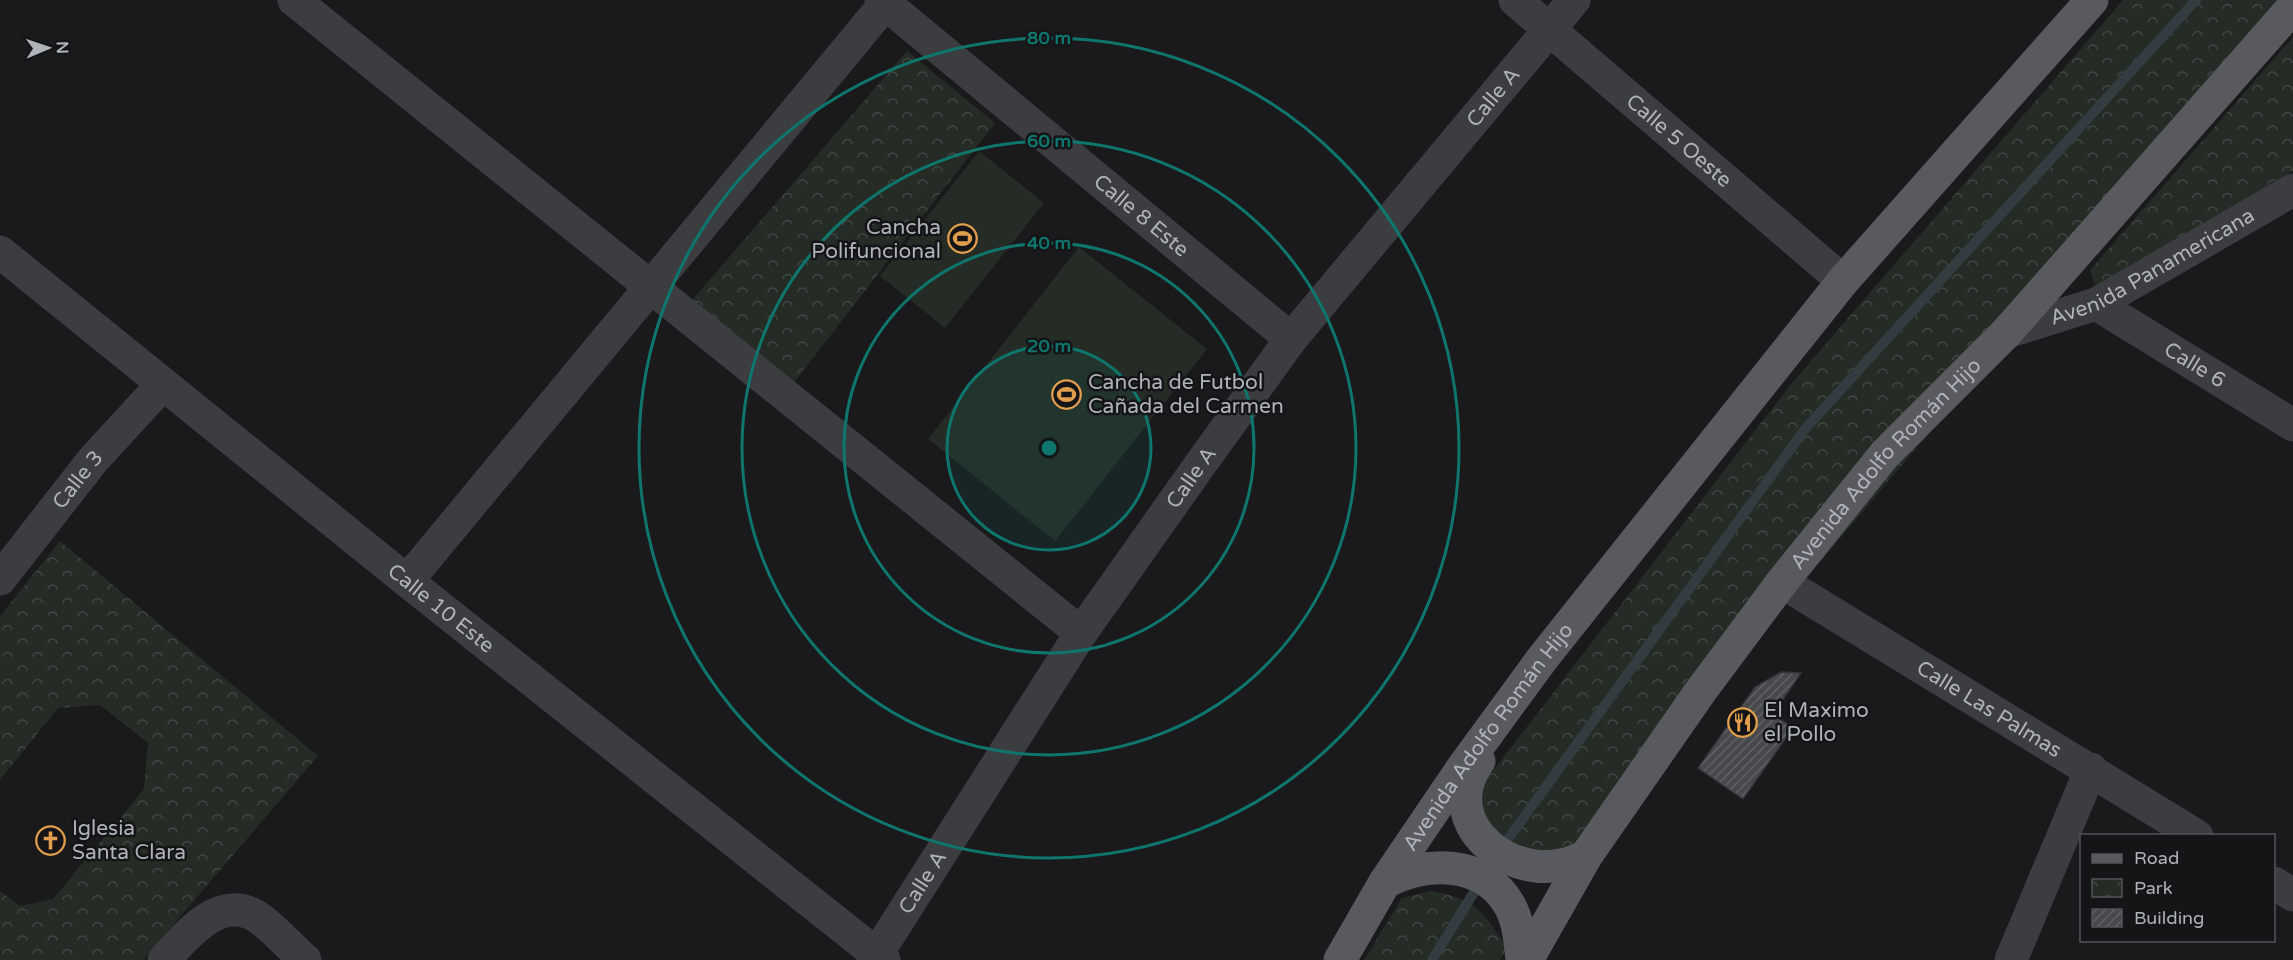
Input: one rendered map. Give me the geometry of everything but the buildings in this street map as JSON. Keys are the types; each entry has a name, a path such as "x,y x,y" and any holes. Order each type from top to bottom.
{"main road":[{"name":"Avenida Adolfo Román Hijo","path":"1340,960 1398,877 1542,659 1842,280 2091,0"},
{"name":"Avenida Adolfo Román Hijo","path":"1523,955 1579,860 1782,582 1886,454 2007,332 2293,7"},
{"path":"1542,659 1525,698 1476,765 1468,789 1470,816 1488,845 1520,865 1547,868 1579,860"},
{"path":"1398,877 1434,866 1455,869 1487,882 1508,903 1516,921 1523,955"}],"street":[{"path":"294,0 1081,633"},
{"name":"Calle 5 Oeste","path":"1515,0 1842,280"},
{"name":"Calle A","path":"878,958 1081,633 1291,339 1574,0"},
{"path":"406,581 651,288 883,2"},
{"name":"Calle 8 Este","path":"883,2 1291,339"},
{"name":"Avenida Panamericana","path":"2007,332 2096,304 2293,190"},
{"name":"Calle 10 Este","path":"0,252 162,385 878,958"},
{"name":"Calle 6","path":"2096,304 2293,425"},
{"name":"Calle 3","path":"0,579 93,460 162,385"},
{"name":"Calle Las Palmas","path":"1782,582 2194,834"},
{"path":"2011,960 2091,769"},
{"path":"2275,884 2293,895"},
{"path":"164,960 196,926 227,909 255,915 305,960"}],"green space":[{"path":"2123,0 2293,0 2293,3 1567,861 1492,838 1482,802 1482,785 1791,384"},
{"path":"2293,37 2293,171 2095,286 2090,270"},
{"path":"907,51 995,123 789,389 687,306"},
{"name":"Cancha Polifuncional","path":"979,151 1044,203 945,328 880,276"},
{"name":"Cancha de Futbol Cañada del Carmen","path":"1079,247 1207,349 1055,541 928,439"},
{"path":"60,541 318,756 143,960 0,960 0,891 20,906 53,899 144,789 148,743 100,705 58,708 0,780 0,616"},
{"path":"1430,891 1458,898 1476,908 1491,924 1507,948 1500,960 1364,960 1402,898"}],"waterway":[{"path":"1500,850 1805,429 2196,0"},
{"path":"1432,960 1481,881"}],"place":[{"name":"Cancha Polifuncional","path":"962,239"},
{"name":"Cancha de Futbol Cañada del Carmen","path":"1067,394"},
{"name":"El Maximo el Pollo","path":"1743,722"},
{"name":"Iglesia Santa Clara","path":"51,840"}]}
